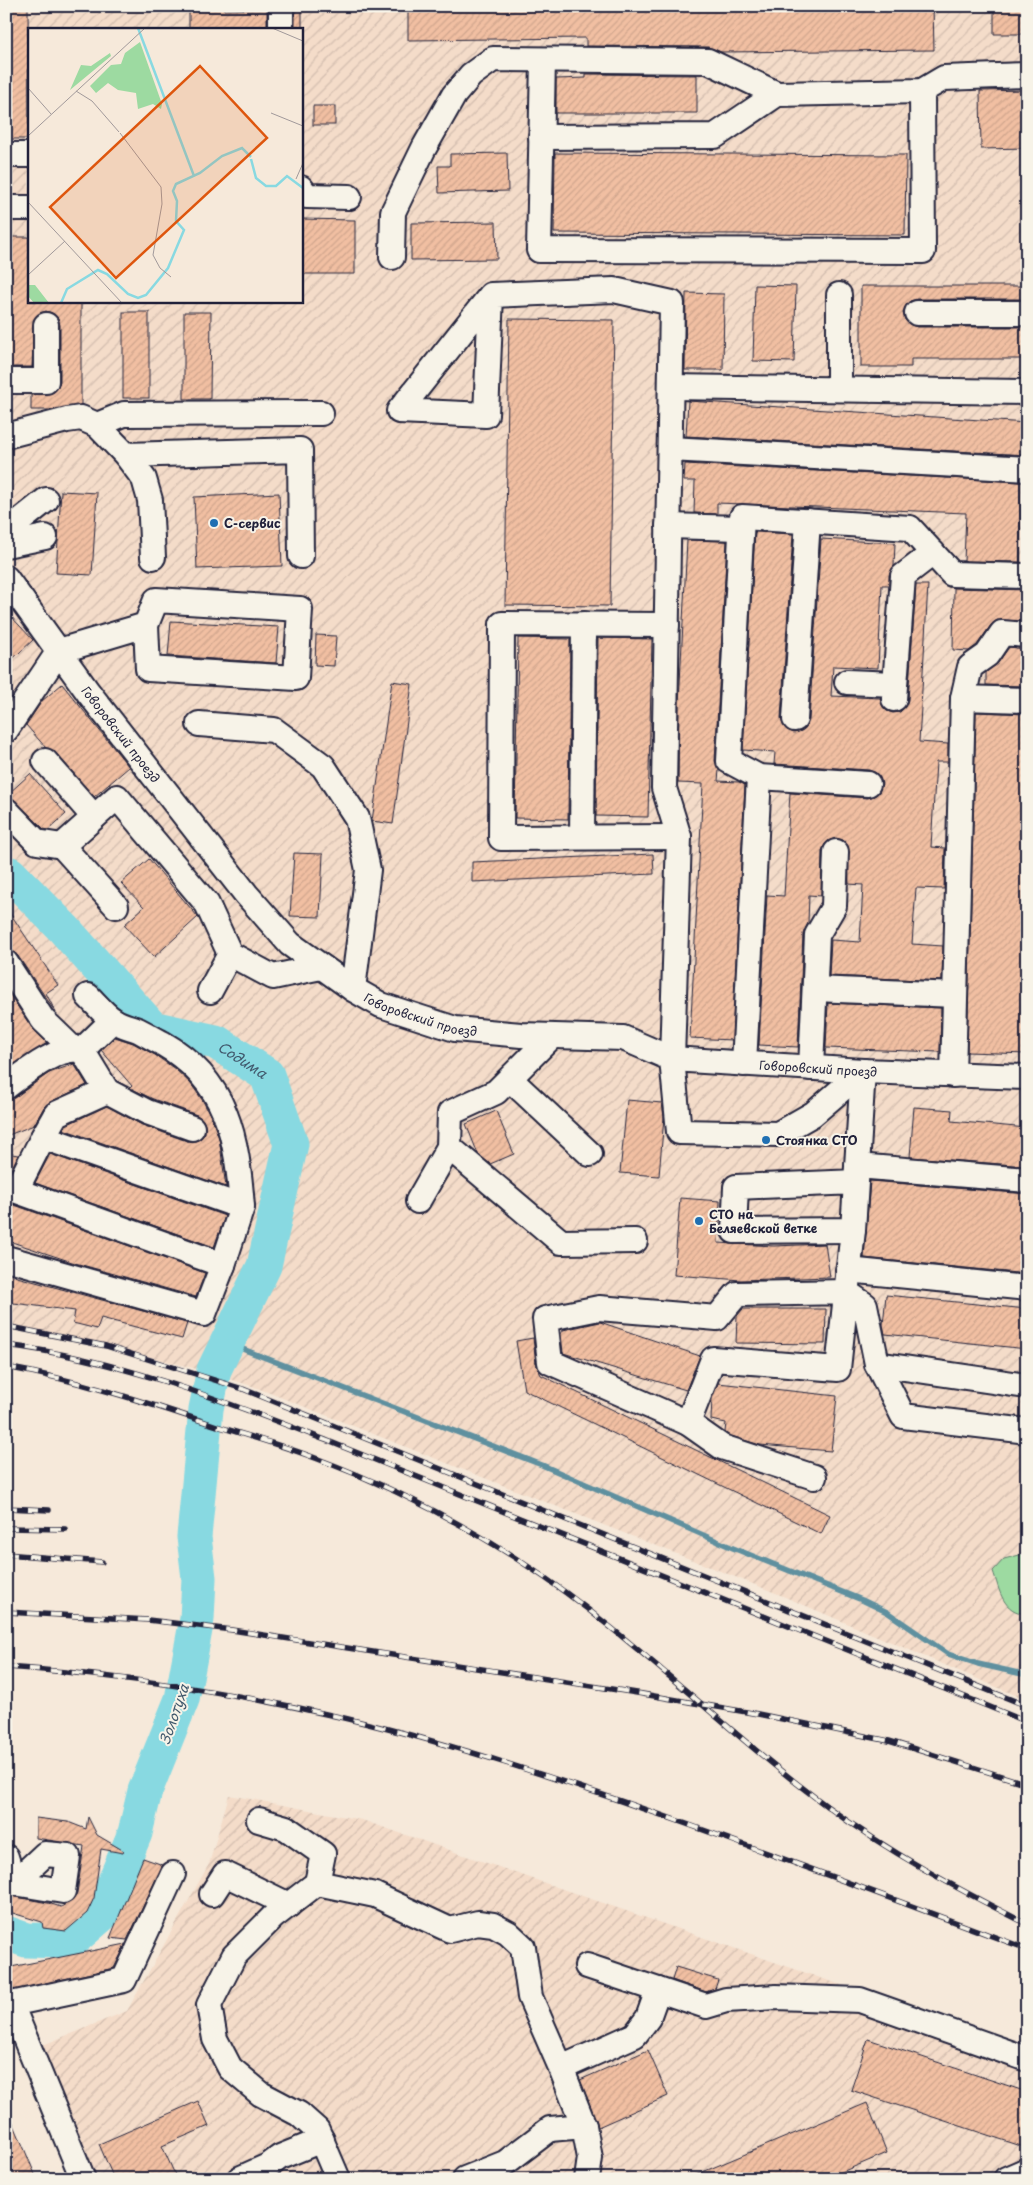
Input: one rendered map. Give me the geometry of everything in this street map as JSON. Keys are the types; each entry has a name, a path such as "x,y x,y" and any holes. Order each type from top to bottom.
{"street":[{"path":"281,6 281,28"},
{"path":"392,257 393,212 424,148 454,95 471,75 493,60 708,61 777,94 922,91 944,78 1027,75"},
{"path":"543,60 539,250 923,251 922,91"},
{"path":"541,137 715,136 777,94"},
{"path":"6,155 28,155"},
{"path":"303,194 349,197"},
{"path":"6,208 28,208"},
{"path":"491,295 486,415 399,411 491,295 614,290 672,303 664,788 679,836 672,1059 679,1132 778,1134 813,1114 863,1072"},
{"path":"839,295 839,389"},
{"path":"917,312 1027,313"},
{"path":"6,381 46,381 46,325"},
{"path":"671,387 1027,392"},
{"path":"97,425 124,414 321,414"},
{"path":"6,436 67,420 82,418 97,425 138,469 148,489 153,557"},
{"path":"670,449 1027,469"},
{"path":"126,455 300,450 301,556"},
{"path":"6,532 46,500"},
{"path":"868,784 759,776 729,761 742,517 910,528 952,574 1027,576"},
{"path":"795,719 808,521"},
{"path":"668,526 742,528"},
{"path":"6,545 45,537"},
{"path":"848,682 895,692 903,576 933,553"},
{"name":"Говоровский проезд","path":"7,580 88,692 246,894 290,944 353,990 382,1005 455,1028 552,1036 623,1038 672,1059 863,1072 1027,1077"},
{"path":"156,600 300,609 296,678 148,669 146,625 156,600"},
{"path":"667,625 502,624 501,838 679,836"},
{"path":"582,837 584,624"},
{"path":"6,730 59,652 146,625"},
{"path":"953,1075 963,698 970,667 987,655 1002,634 1027,635"},
{"path":"963,698 1027,700"},
{"path":"199,724 274,730 323,766 357,818 368,870 353,990"},
{"path":"44,761 94,818"},
{"path":"744,1064 759,776"},
{"path":"62,846 117,797 207,904 230,954 273,977 321,967"},
{"path":"6,810 36,842 62,846 116,906"},
{"path":"811,1068 817,935 834,906 836,852"},
{"path":"210,991 230,954"},
{"path":"6,963 42,1020 77,1049 107,1090 147,1112 192,1128"},
{"path":"815,989 955,995"},
{"path":"6,1258 204,1314 223,1265 242,1207 233,1133 226,1114 205,1080 178,1053 138,1030 113,1020 88,996"},
{"path":"6,1087 35,1065 77,1049 113,1020"},
{"path":"418,1201 449,1147 450,1113 496,1092 552,1036"},
{"path":"688,1423 712,1359 838,1369 853,1230 863,1072"},
{"path":"510,1078 590,1154"},
{"path":"107,1090 56,1114 11,1188 223,1265"},
{"path":"42,1137 242,1207"},
{"path":"449,1147 561,1242 635,1242"},
{"path":"853,1230 734,1231 736,1187 856,1174 1027,1180"},
{"path":"847,1281 865,1304 877,1364 903,1416 1027,1431"},
{"path":"814,1477 722,1447 688,1423 550,1362 545,1319 599,1308 717,1318 737,1294 847,1281 1027,1288"},
{"path":"877,1364 1027,1386"},
{"path":"259,1820 286,1828 323,1854 317,1883 273,1917 234,1956 209,2005 215,2039 230,2068 261,2094 299,2114 317,2130 338,2179"},
{"path":"6,1857 10,1882"},
{"path":"83,2179 9,2004 124,1980 173,1874"},
{"path":"212,1894 225,1874 289,1905"},
{"path":"317,1883 375,1895 450,1930 478,1923 493,1925 508,1933 523,1947 530,1998 584,2126 590,2158 587,2179"},
{"path":"587,1966 706,2006 726,2000 776,1997 860,2000 1027,2059"},
{"path":"561,2068 635,2036 648,2018 658,1990"},
{"path":"465,2179 504,2163 550,2129 584,2126"},
{"path":"239,2179 268,2166 280,2156 322,2140"},
{"path":"1006,2179 1027,2170"}],"shaded area":[{"path":"6,6 1027,6 1027,1700 778,1594 252,1386 193,1368 66,1335 6,1324"},
{"path":"229,1795 362,1820 1027,2049 1027,2179 97,2179 38,2047 127,2011 209,1864"}],"green space":[{"path":"1027,1553 1027,1614 1012,1609 1007,1605 1000,1593 993,1571 1004,1559"}],"building":[{"path":"189,6 224,6 224,10 267,9 267,28 189,28"},
{"path":"408,6 933,6 934,50 721,52 708,47 586,46 586,38 408,40"},
{"path":"994,6 1027,6 1027,34 994,34"},
{"path":"6,8 28,8 28,139 6,139"},
{"path":"295,9 302,9 302,28 295,28"},
{"path":"586,74 697,75 697,113 556,113 556,79 586,78"},
{"path":"1027,90 1027,148 981,149 980,91"},
{"path":"313,106 335,106 335,125 313,125"},
{"path":"507,153 508,191 439,193 438,166 450,166 450,154"},
{"path":"555,153 906,155 905,235 554,233"},
{"path":"302,219 355,220 355,274 302,274"},
{"path":"496,222 497,259 411,260 411,223"},
{"path":"6,237 28,237 28,302 81,302 81,405 52,410 31,410 31,395 52,393 58,388 60,381 60,325 58,318 52,313 46,311 40,313 34,319 32,367 6,367"},
{"path":"755,285 796,286 794,362 753,361"},
{"path":"861,286 1027,286 1027,299 917,299 910,301 903,313 905,320 917,327 1027,327 1027,359 911,359 911,367 861,367"},
{"path":"686,293 724,294 723,370 685,370"},
{"path":"123,312 149,312 149,398 123,398"},
{"path":"184,312 211,312 210,399 184,399"},
{"path":"509,319 614,320 610,606 505,605"},
{"path":"688,401 1027,423 1027,455 686,436"},
{"path":"685,464 1021,482 1020,562 964,561 966,513 717,503 717,514 694,513 695,481 684,481"},
{"path":"61,491 97,493 92,575 56,573"},
{"path":"279,493 282,566 197,569 194,497"},
{"path":"755,532 793,534 781,718 787,730 794,733 801,731 806,727 809,720 821,539 895,543 894,566 889,575 889,585 882,585 878,668 833,666 831,696 880,698 882,705 887,711 893,713 900,712 905,707 908,700 916,585 928,585 919,742 948,744 948,762 936,762 931,847 945,848 944,889 916,888 912,944 943,946 942,981 829,976 831,940 860,942 863,885 849,884 848,846 843,840 836,838 830,840 825,844 822,851 821,896 809,895 808,923 803,934 798,1047 759,1045 767,895 784,896 790,793 868,798 879,792 882,784 876,773 869,770 774,764 775,752 743,750"},
{"path":"687,540 727,541 715,761 719,770 718,781 739,782 745,785 732,1040 690,1038 703,784 678,783 679,704"},
{"path":"954,588 1027,590 1027,621 997,620 991,625 977,645 969,651 953,650"},
{"path":"6,611 33,640 6,665"},
{"path":"171,621 279,627 276,663 168,656"},
{"path":"316,635 336,636 334,666 315,665"},
{"path":"518,638 570,639 568,819 515,818"},
{"path":"598,638 652,639 648,817 596,816"},
{"path":"1009,647 1027,649 1027,686 986,685 986,672 998,663"},
{"path":"392,681 412,684 393,824 372,821"},
{"path":"62,684 129,767 94,797 55,752 46,748 26,725 42,701"},
{"path":"976,712 1027,714 1027,1054 967,1052"},
{"path":"30,774 66,814 48,830 44,829 8,794"},
{"path":"294,853 323,854 320,917 290,916"},
{"path":"653,854 654,874 472,882 472,862"},
{"path":"149,859 198,917 154,957 124,925 144,907 121,883"},
{"path":"6,907 58,985 46,993 56,1013 18,956 13,951 6,949"},
{"path":"6,989 32,1028 47,1043 6,1070"},
{"path":"828,1003 941,1008 940,1052 826,1048"},
{"path":"115,1037 133,1043 155,1055 175,1069 191,1084 203,1101 219,1138 226,1187 63,1129 66,1125 107,1106 142,1125 187,1141 195,1141 205,1133 205,1125 197,1115 153,1099 130,1088 132,1086 101,1050"},
{"path":"74,1064 87,1085 50,1102 44,1107 34,1125 6,1136 6,1100 14,1098 49,1073"},
{"path":"627,1100 662,1103 664,1117 659,1176 620,1173"},
{"path":"914,1107 952,1110 951,1121 1027,1128 1027,1166 910,1157"},
{"path":"496,1111 514,1154 490,1164 478,1154 466,1124"},
{"path":"6,1153 18,1155 9,1174 6,1174"},
{"path":"50,1154 225,1216 214,1247 35,1183"},
{"path":"870,1181 1027,1194 1027,1274 864,1258"},
{"name":"СТО на Беляевской ветке","path":"680,1198 720,1201 718,1243 774,1246 825,1244 830,1277 741,1280 674,1275"},
{"path":"6,1202 205,1273 196,1297 75,1263 6,1240"},
{"path":"6,1274 187,1323 182,1339 101,1318 97,1329 73,1323 75,1311 6,1302"},
{"path":"886,1295 1027,1309 1027,1349 885,1334 883,1325"},
{"path":"743,1309 826,1309 825,1344 736,1343 737,1316"},
{"path":"600,1322 700,1356 686,1390 563,1353 561,1334 563,1330"},
{"path":"533,1338 536,1364 541,1375 830,1515 821,1534 524,1390 516,1341"},
{"path":"718,1383 837,1396 831,1451 760,1445 728,1435 725,1432 726,1423 711,1420 712,1398"},
{"path":"88,1817 97,1835 124,1851 123,1853 101,1849 94,1898 87,1913 66,1931 43,1928 42,1922 6,1911 6,1895 61,1907 73,1900 77,1893 84,1846 36,1838 36,1818 68,1822 86,1829"},
{"path":"143,1858 163,1865 127,1940 110,1938"},
{"path":"126,1944 114,1968 6,1992 6,1968"},
{"path":"676,1967 718,1980 715,1989 706,1992 672,1980"},
{"path":"868,2039 1027,2092 1027,2148 851,2090"},
{"path":"648,2050 668,2096 598,2127 580,2080"},
{"path":"198,2101 209,2126 162,2146 177,2179 114,2179 99,2144"},
{"path":"867,2103 887,2153 825,2179 686,2179"},
{"path":"6,2106 37,2179 6,2179"}],"waterway":[{"name":"Золотуха","path":"6,874 10,874 64,929 152,1028 216,1042 267,1075 291,1144 264,1266 214,1370 206,1409 194,1537 199,1578 197,1619 182,1699 145,1791 135,1833 101,1915 71,1941 26,1940 6,1933"},
{"path":"227,1343 542,1465 733,1548 862,1600 887,1612 948,1654 978,1664 1027,1675"}],"railway":[{"path":"6,1326 106,1346 243,1389 1027,1706"},
{"path":"6,1345 89,1360 130,1371 250,1411 1027,1722"},
{"path":"6,1367 60,1378 113,1393 293,1450 345,1469 424,1505 523,1563 602,1620 751,1746 852,1824 925,1870 1027,1924"},
{"path":"6,1508 49,1510"},
{"path":"6,1528 65,1529"},
{"path":"6,1554 102,1562"},
{"path":"6,1612 148,1620 232,1630 637,1693 758,1714 889,1741 1027,1784"},
{"path":"6,1667 134,1680 260,1700 344,1718 429,1740 639,1807 1027,1949"}],"place":[{"name":"С-сервис","path":"214,523"},
{"name":"Стоянка СТО","path":"766,1140"},
{"name":"СТО на Беляевской ветке","path":"699,1221"}],"water label":[{"name":"Содима","path":"241,1061"}]}
